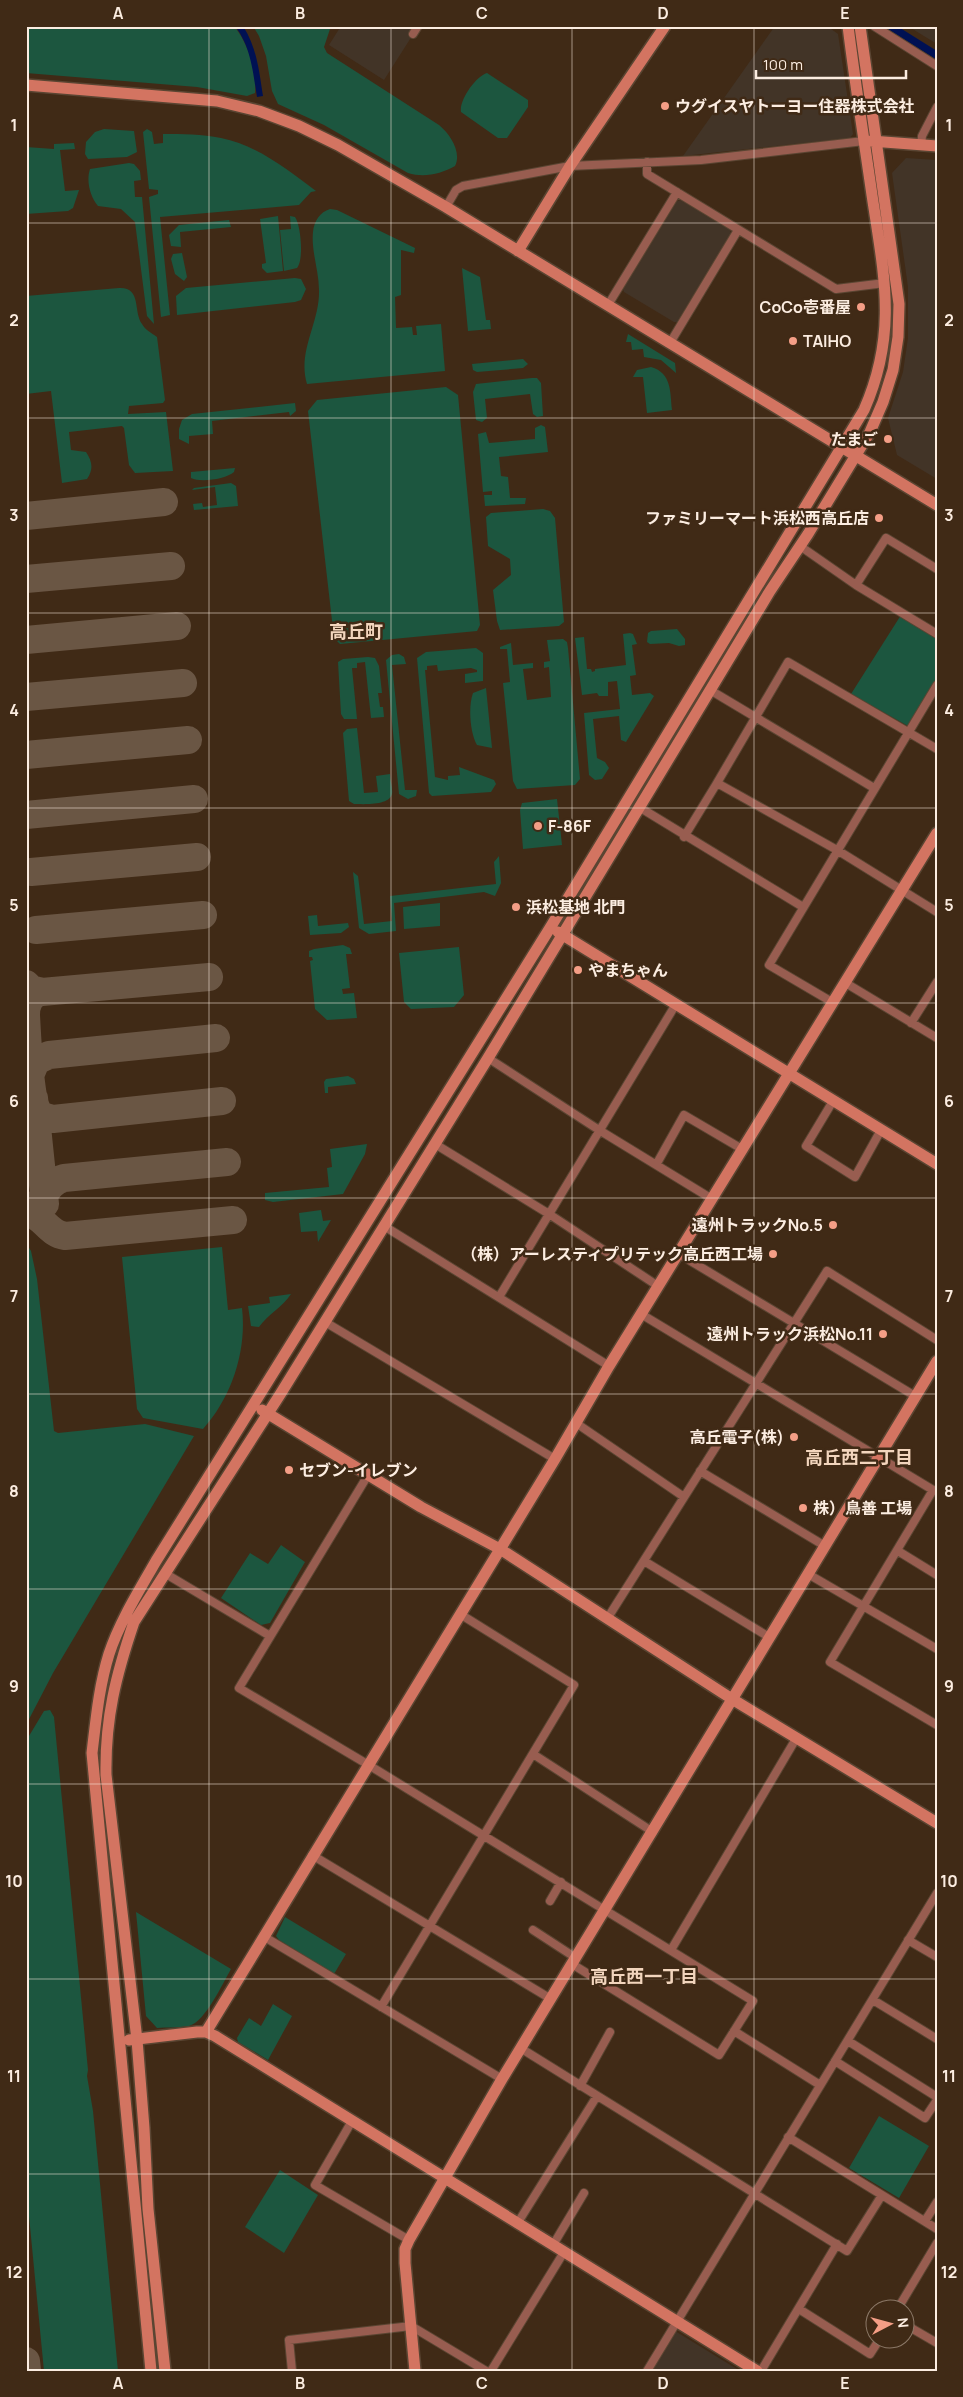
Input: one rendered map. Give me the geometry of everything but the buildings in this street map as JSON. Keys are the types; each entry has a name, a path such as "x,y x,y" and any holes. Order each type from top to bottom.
{"street":[{"path":"413,34 418,26"},
{"path":"518,251 570,166 666,26"},
{"path":"151,2371 92,1753 97,1706 109,1655 123,1619 156,1561 504,999 550,928 864,410 880,366 886,320 885,283 848,26"},
{"path":"165,2371 148,2209 137,2040 107,1782 106,1732 114,1684 134,1622 268,1414 564,936 710,690 870,432 883,402 893,370 898,337 898,288 860,26"},
{"path":"874,26 937,66"},
{"path":"26,85 196,98 259,111 319,135 446,207 937,506"},
{"path":"921,145 922,136 937,108"},
{"path":"446,207 456,190 463,186 570,166 701,160 864,141 937,146"},
{"path":"646,162 647,174 836,289 885,283"},
{"path":"608,306 677,192"},
{"path":"670,343 738,230"},
{"path":"856,585 886,538 937,569"},
{"path":"800,546 856,585 937,634"},
{"path":"684,837 788,662 937,749"},
{"path":"832,1002 769,964 874,788 910,732 937,684"},
{"path":"710,690 753,718 874,788"},
{"path":"717,783 837,850 937,912"},
{"path":"639,807 684,837 803,907"},
{"path":"206,2032 312,1855 555,1459 609,1366 937,832"},
{"path":"550,928 937,1164"},
{"path":"844,982 937,1038"},
{"path":"911,1023 937,982"},
{"path":"499,1296 676,1004"},
{"path":"488,1058 599,1130 712,1199"},
{"path":"833,1101 806,1146 854,1177 881,1130"},
{"path":"656,1165 684,1115 742,1150"},
{"path":"435,1144 549,1214 658,1286"},
{"path":"384,1226 609,1366"},
{"path":"679,1254 915,1396"},
{"path":"607,1619 754,1383 827,1271 937,1340"},
{"path":"641,1314 877,1458 936,1489 830,1662 937,1725"},
{"path":"325,1322 555,1459"},
{"path":"416,2371 405,2263 405,2248 408,2240 446,2179 502,2079 522,2049 877,1458 937,1362"},
{"path":"253,1406 421,1507 500,1549 732,1699 937,1823"},
{"path":"576,1423 684,1497"},
{"path":"700,1471 825,1546"},
{"path":"368,1475 239,1688 368,1764 753,2001 719,2055 574,1961 533,1930"},
{"path":"898,1552 937,1575"},
{"path":"644,1561 769,1637"},
{"path":"166,1574 270,1636"},
{"path":"808,1574 937,1649"},
{"path":"381,2007 574,1684 460,1614"},
{"path":"671,1950 797,1737"},
{"path":"533,1754 653,1832"},
{"path":"312,1855 552,1999"},
{"path":"550,1901 561,1882"},
{"path":"647,2371 937,1893"},
{"path":"263,1936 502,2079"},
{"path":"908,1940 937,1957"},
{"path":"873,2000 937,2039"},
{"path":"734,2031 820,2085"},
{"path":"120,2041 206,2032 757,2371"},
{"path":"580,2086 610,2032"},
{"path":"835,2061 925,2118 937,2098 848,2040"},
{"path":"522,2049 847,2251 882,2196"},
{"path":"517,2224 597,2096"},
{"path":"352,2121 315,2185 408,2240"},
{"path":"788,2137 937,2229"},
{"path":"553,2245 584,2192"},
{"path":"925,2221 937,2202"},
{"path":"903,2300 937,2243"},
{"path":"761,2371 837,2244"},
{"path":"490,2371 564,2252"},
{"path":"798,2309 870,2354 873,2350"},
{"path":"292,2371 289,2340 411,2326 486,2371"},
{"path":"916,2330 937,2343"}],"shaded area":[{"path":"235,26 243,26 248,34 257,60 263,96 257,97 248,51"},
{"path":"341,26 414,26 412,36 384,80 329,45"},
{"path":"775,26 827,26 838,34 853,134 850,138 683,156"},
{"path":"883,26 897,26 937,51 937,60"},
{"path":"908,26 937,26 937,44 919,33"},
{"path":"906,158 937,160 937,479 897,455 888,418 903,372 908,338 908,287 892,173"},
{"path":"681,200 730,230 731,234 677,322 674,322 624,292 623,289 677,201"},
{"path":"675,2331 740,2371 651,2371"}],"green space":[{"path":"26,26 234,26 247,49 253,67 255,93 247,96 197,87 26,73"},
{"path":"253,26 331,26 324,47 327,53 439,125 447,133 456,149 457,161 455,166 432,174 408,173 324,125 278,104 272,91 266,56 259,36"},
{"path":"487,73 528,100 528,107 507,138 498,138 461,112 465,95 473,83"},
{"path":"104,129 134,131 137,152 127,157 88,159 85,154 86,142 95,132"},
{"path":"147,129 152,132 154,144 163,143 163,134 207,136 234,141 272,159 316,191 311,192 299,205 160,217 170,315 161,317 149,197 158,194 158,190 149,189 143,132"},
{"path":"74,143 75,149 60,150 65,191 79,190 73,208 68,211 26,214 26,147 54,149 54,144"},
{"path":"129,163 134,164 140,171 141,180 134,181 135,197 142,197 154,324 147,316 135,222 121,209 98,206 91,193 89,183 90,169"},
{"path":"330,209 337,210 415,248 414,253 401,250 401,295 395,297 396,328 412,327 413,335 417,335 416,326 441,324 445,371 307,384 305,360 316,314 319,290 313,232 318,218 323,212"},
{"path":"278,216 283,271 267,273 262,268 262,264 266,263 260,219"},
{"path":"290,216 295,217 299,227 301,242 300,258 297,268 284,271 280,230 291,229"},
{"path":"229,220 231,227 180,232 181,247 171,246 169,235 179,225"},
{"path":"182,253 187,277 184,281 175,274 171,259 173,254"},
{"path":"462,268 480,277 486,320 490,320 491,329 468,331"},
{"path":"301,279 306,289 301,300 295,302 177,315 176,296 186,288"},
{"path":"119,288 131,292 136,301 139,319 147,330 157,337 165,400 163,403 129,406 128,414 166,412 173,471 135,473 129,465 124,428 122,426 69,432 71,450 86,452 91,462 91,468 87,479 62,483 51,391 26,394 26,296"},
{"path":"628,334 675,363 676,373 661,360 644,357 643,349 632,350 631,342 626,342"},
{"path":"523,359 528,364 523,368 477,372 473,370 472,364"},
{"path":"651,367 663,374 669,384 672,410 647,413 643,377 633,377 637,370"},
{"path":"537,378 541,383 543,416 537,417 533,414 530,394 485,399 487,418 482,422 476,420 473,392 476,384"},
{"path":"446,387 458,395 480,625 477,631 340,644 334,638 308,411 317,400"},
{"path":"295,403 296,411 290,416 289,412 212,421 213,434 189,436 189,444 179,439 179,429 182,420 192,414"},
{"path":"541,425 545,427 548,452 499,457 501,476 508,477 510,498 526,498 525,504 485,506 484,495 492,495 492,491 483,492 478,434 486,432 489,443 535,439 535,428"},
{"path":"235,468 234,472 220,478 201,480 191,478 191,472"},
{"path":"231,483 236,486 238,506 194,510 193,504 202,503 203,507 217,505 215,487 192,490 194,488"},
{"path":"543,509 550,511 555,518 564,622 559,626 500,630 493,590 511,575 510,559 488,546 486,517 491,513"},
{"path":"901,615 937,636 937,678 908,726 851,694"},
{"path":"677,629 685,639 685,645 679,646 669,643 650,644 647,642 648,633 651,631"},
{"path":"623,634 633,634 637,644 632,645 636,675 630,676 632,695 650,693 654,696 626,742 621,740 619,716 593,719 597,758 605,762 609,768 602,779 595,780 589,775 584,713 620,709 617,681 608,682 608,696 599,696 597,693 582,695 575,638 584,637 587,669 591,669 592,672 595,669 626,665"},
{"path":"563,639 567,642 568,648 580,779 575,785 517,789 513,781 503,683 510,682 507,649 500,649 500,647 511,643 513,665 533,663 533,668 523,669 527,700 551,697 549,667 544,668 544,662 550,661 547,640"},
{"path":"476,648 483,653 483,681 465,683 465,674 477,672 477,670 471,668 438,671 437,665 427,666 427,670 425,670 435,777 448,780 448,776 460,775 459,767 494,780 496,784 491,792 432,796 429,793 417,658 426,652"},
{"path":"399,654 404,657 406,664 392,665 405,790 417,790 416,796 408,799 399,794 386,660 392,655"},
{"path":"375,658 379,666 382,693 378,693 384,717 371,718 365,662 357,663 357,668 352,668 357,719 344,719 341,714 338,662 343,659"},
{"path":"486,688 492,748 477,745 470,719 473,693"},
{"path":"357,728 364,793 378,792 376,776 390,774 392,794 386,801 375,804 354,804 349,801 343,733 347,729"},
{"path":"557,799 562,845 523,849 520,810 522,803"},
{"path":"499,856 501,883 495,896 484,892 394,903 396,931 369,934 359,928 353,872 358,876 364,924 392,921 390,896 496,884 494,862"},
{"path":"440,903 440,926 404,929 403,907"},
{"path":"317,915 318,926 348,923 349,927 341,933 310,935 308,916"},
{"path":"343,945 350,948 352,954 346,954 350,988 342,989 343,994 354,993 357,1018 327,1020 315,1009 310,961 313,960 312,957 309,957 309,951"},
{"path":"459,947 464,995 454,1007 411,1009 404,1002 399,953"},
{"path":"348,1076 354,1079 356,1084 328,1087 328,1093 325,1093 324,1082 326,1079"},
{"path":"367,1144 365,1154 343,1194 273,1202 265,1200 265,1193 329,1187 327,1168 332,1167 330,1149"},
{"path":"321,1210 323,1221 331,1220 318,1242 317,1231 301,1232 299,1213"},
{"path":"26,1243 31,1251 37,1279 54,1431 58,1433 145,1424 194,1436 53,1673 26,1725"},
{"path":"222,1247 228,1310 242,1308 243,1324 240,1356 229,1388 222,1402 203,1429 143,1418 137,1409 122,1257"},
{"path":"291,1294 259,1327 251,1326 248,1306 270,1303 269,1297"},
{"path":"281,1545 305,1562 270,1623 261,1625 221,1598 250,1553 268,1564"},
{"path":"50,1710 54,1717 88,2070 87,2076 93,2111 118,2371 44,2371 26,2185 26,1741 44,1711"},
{"path":"136,1912 231,1969 207,2010 195,2023 189,2026 157,2028 146,2016"},
{"path":"285,1917 346,1954 334,1974 279,1940 276,1936"},
{"path":"273,2004 292,2016 268,2060 238,2042 237,2038 249,2018 261,2026"},
{"path":"879,2116 929,2146 899,2198 849,2168"},
{"path":"280,2170 318,2195 284,2253 245,2227"}],"taxiway":[{"path":"26,516 164,502"},
{"path":"26,579 171,566"},
{"path":"26,640 177,626"},
{"path":"26,697 183,683"},
{"path":"26,755 188,740"},
{"path":"26,815 194,799"},
{"path":"31,872 197,857"},
{"path":"36,930 203,915"},
{"path":"42,992 209,977"},
{"path":"26,984 31,989 42,992 32,997 27,1007 26,1015 33,1095 39,1113 47,1118 53,1119 222,1101"},
{"path":"31,1073 36,1061 49,1055 216,1038"},
{"path":"34,1098 45,1204"},
{"path":"26,1211 37,1204 52,1185 64,1178 227,1162"},
{"path":"26,1212 37,1217 54,1232 65,1236 233,1220"},
{"path":"26,2361 27,2371"}],"place":[{"name":"ウグイスヤトーヨー住器株式会社","path":"665,106"},
{"name":"CoCo壱番屋","path":"861,307"},
{"name":"TAIHO","path":"793,341"},
{"name":"たまご","path":"888,439"},
{"name":"ファミリーマート浜松西高丘店","path":"879,518"},
{"name":"F-86F","path":"538,826"},
{"name":"浜松基地 北門","path":"516,907"},
{"name":"やまちゃん","path":"578,970"},
{"name":"遠州トラックNo.5","path":"833,1225"},
{"name":"（株）アーレスティプリテック高丘西工場","path":"773,1254"},
{"name":"遠州トラック浜松No.11","path":"883,1334"},
{"name":"高丘電子(株)","path":"794,1437"},
{"name":"セブン-イレブン","path":"289,1470"},
{"name":"株）鳥善 工場","path":"803,1508"}],"district":[{"name":"高丘町","path":"356,631"},
{"name":"高丘西二丁目","path":"859,1457"},
{"name":"高丘西一丁目","path":"644,1976"}]}
